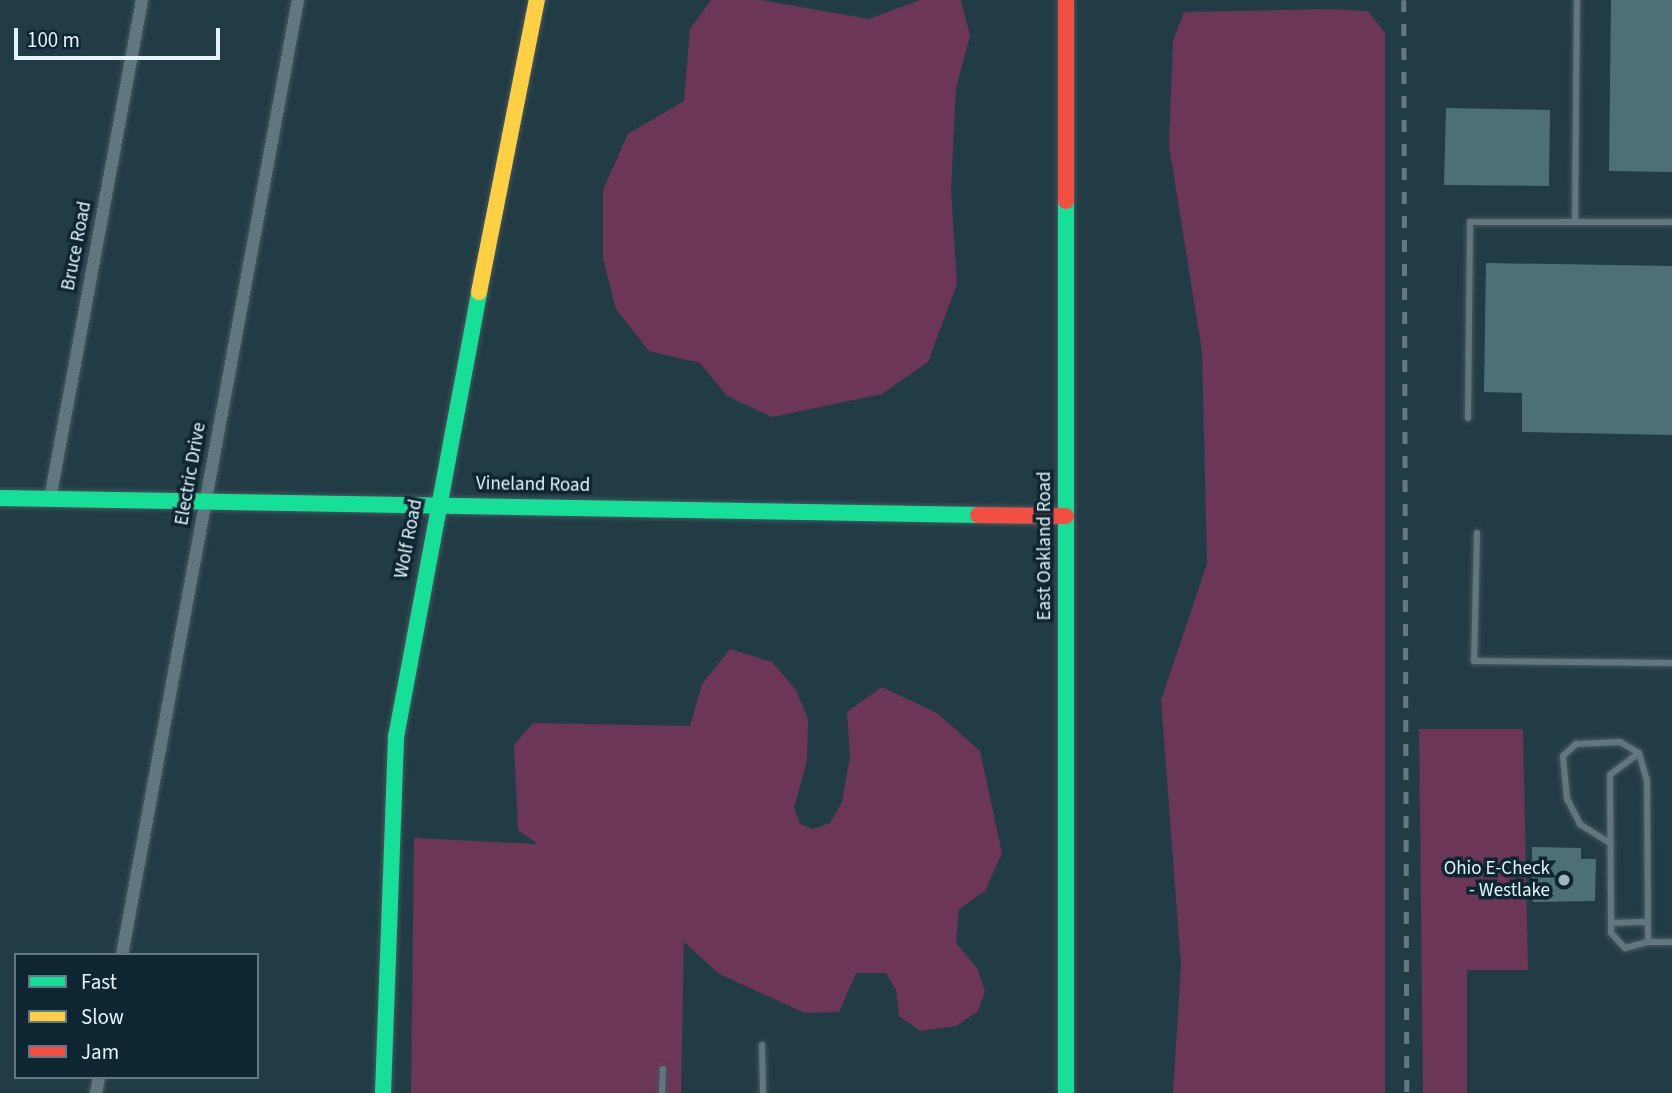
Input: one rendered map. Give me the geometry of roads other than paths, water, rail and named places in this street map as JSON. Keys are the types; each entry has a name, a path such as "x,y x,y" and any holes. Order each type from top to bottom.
{"street":[{"name":"Bruce Road","path":"50,499 142,0"},
{"name":"Electric Drive","path":"122,953 298,0"},
{"name":"Wolf Road","path":"383,1093 393,776 408,659 537,0"},
{"name":"East Oakland Road","path":"1066,0 1066,1093"},
{"name":"Vineland Road","path":"0,498 206,502 438,502 1066,516"}],"lane":[{"path":"1575,222 1577,0"},
{"path":"1468,418 1468,225 1474,221 1672,222"},
{"path":"1477,533 1474,661 1672,663"},
{"path":"1610,843 1580,824 1561,780 1563,756 1576,744 1620,742 1639,753 1647,781 1648,942"},
{"path":"1639,753 1610,775 1611,923 1614,943 1638,948 1648,942 1672,942"},
{"path":"1611,923 1648,922"},
{"path":"762,1045 763,1093"},
{"path":"662,1093 663,1069"}],"railway":[{"path":"1404,0 1407,1093"}],"place":[{"name":"Ohio E-Check - Westlake","path":"1564,880"}]}
